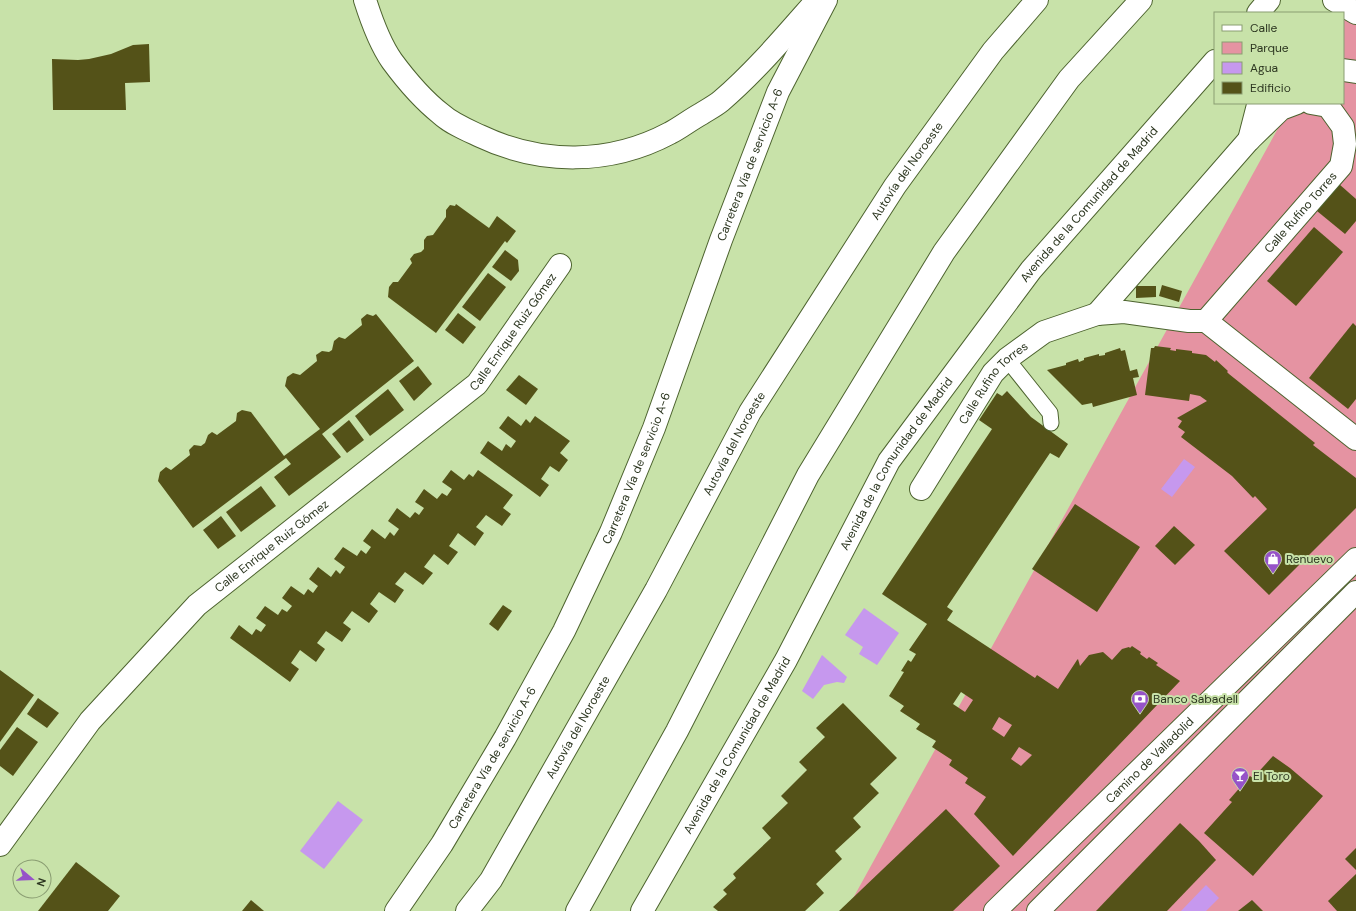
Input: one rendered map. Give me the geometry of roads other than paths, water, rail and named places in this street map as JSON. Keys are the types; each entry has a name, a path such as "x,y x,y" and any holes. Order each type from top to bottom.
{"main road":[{"path":"365,0 373,24 391,59 416,91 442,115 464,129 488,140 523,152 560,158 580,158 605,155 634,148 669,134 720,102 761,64 817,0"},
{"name":"Carretera Vía de servicio A-6","path":"396,911 442,844 505,738 564,631 612,532 654,428 721,240 778,92 826,0"},
{"name":"Autovía del Noroeste","path":"467,911 491,880 652,596 750,412 895,186 993,51 1037,0"},
{"path":"577,911 677,731 808,475 944,252 1069,79 1141,0"},
{"path":"1259,12 1269,0"},
{"path":"1334,0 1356,13"},
{"name":"Avenida de la Comunidad de Madrid","path":"642,911 786,660 889,461 1031,270 1214,63"},
{"path":"1344,70 1356,72"},
{"path":"1248,141 1259,104"},
{"path":"1097,314 1248,141 1281,109 1294,104"},
{"name":"Calle Rufino Torres","path":"921,489 993,373 1007,359 1044,332 1097,314 1124,312 1190,321 1206,321 1341,166 1345,144 1343,127 1328,106 1317,104"},
{"name":"Calle Enrique Ruiz Gómez","path":"0,845 90,721 197,605 477,384 560,265"},
{"path":"1206,321 1356,439"},
{"name":"Camino de Valladolid","path":"995,911 1356,560"},
{"path":"1038,911 1356,592"}],"lane":[{"path":"1007,359 1050,413 1051,423"}],"water":[{"path":"1184,459 1195,467 1172,497 1161,489"},
{"path":"864,608 899,633 877,665 859,654 863,647 845,635"},
{"path":"822,655 847,677 844,683 837,682 824,685 813,699 802,691"},
{"path":"338,801 363,820 324,869 300,851"},
{"path":"1206,885 1219,898 1206,911 1181,911"}],"place":[{"name":"Renuevo","path":"1273,574"},
{"name":"Banco Sabadell","path":"1140,714"},
{"name":"El Toro","path":"1240,791"}]}
